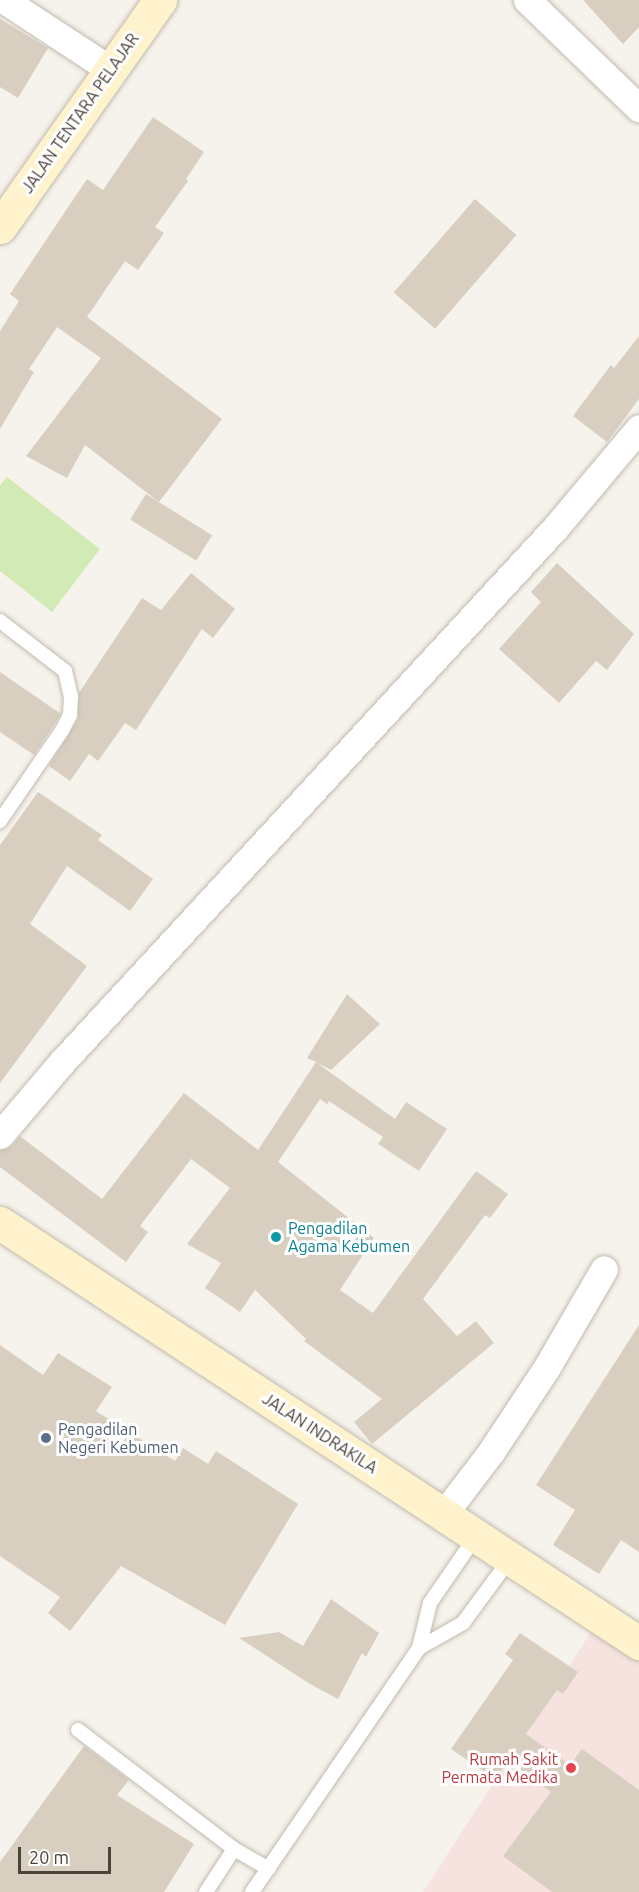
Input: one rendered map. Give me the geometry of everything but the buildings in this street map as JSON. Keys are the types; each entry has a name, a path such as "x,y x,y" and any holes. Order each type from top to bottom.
{"main road":[{"name":"JALAN TENTARA PELAJAR","path":"0,227 160,0"},
{"name":"JALAN INDRAKILA","path":"0,1223 639,1643"}],"street":[{"path":"4,0 111,70"},
{"path":"527,0 639,108"},
{"path":"0,1136 62,1062 556,527 639,428"},
{"path":"443,1515 491,1452 547,1367 604,1269"}],"lane":[{"path":"0,621 65,671 71,696 70,715 63,729 0,821"},
{"path":"252,1892 419,1648 430,1603 476,1536"},
{"path":"419,1648 463,1623 510,1559"},
{"path":"78,1730 234,1849 269,1869"},
{"path":"206,1892 234,1849"}],"shaded area":[{"name":"Rumah Sakit Permata Medika","path":"600,1618 639,1644 639,1892 423,1892"}],"green space":[{"path":"7,477 100,549 52,612 0,571 0,485"}],"place":[{"name":"Pengadilan Agama Kebumen","path":"276,1237"},
{"name":"Pengadilan Negeri Kebumen","path":"46,1438"},
{"name":"Rumah Sakit Permata Medika","path":"571,1768"}]}
